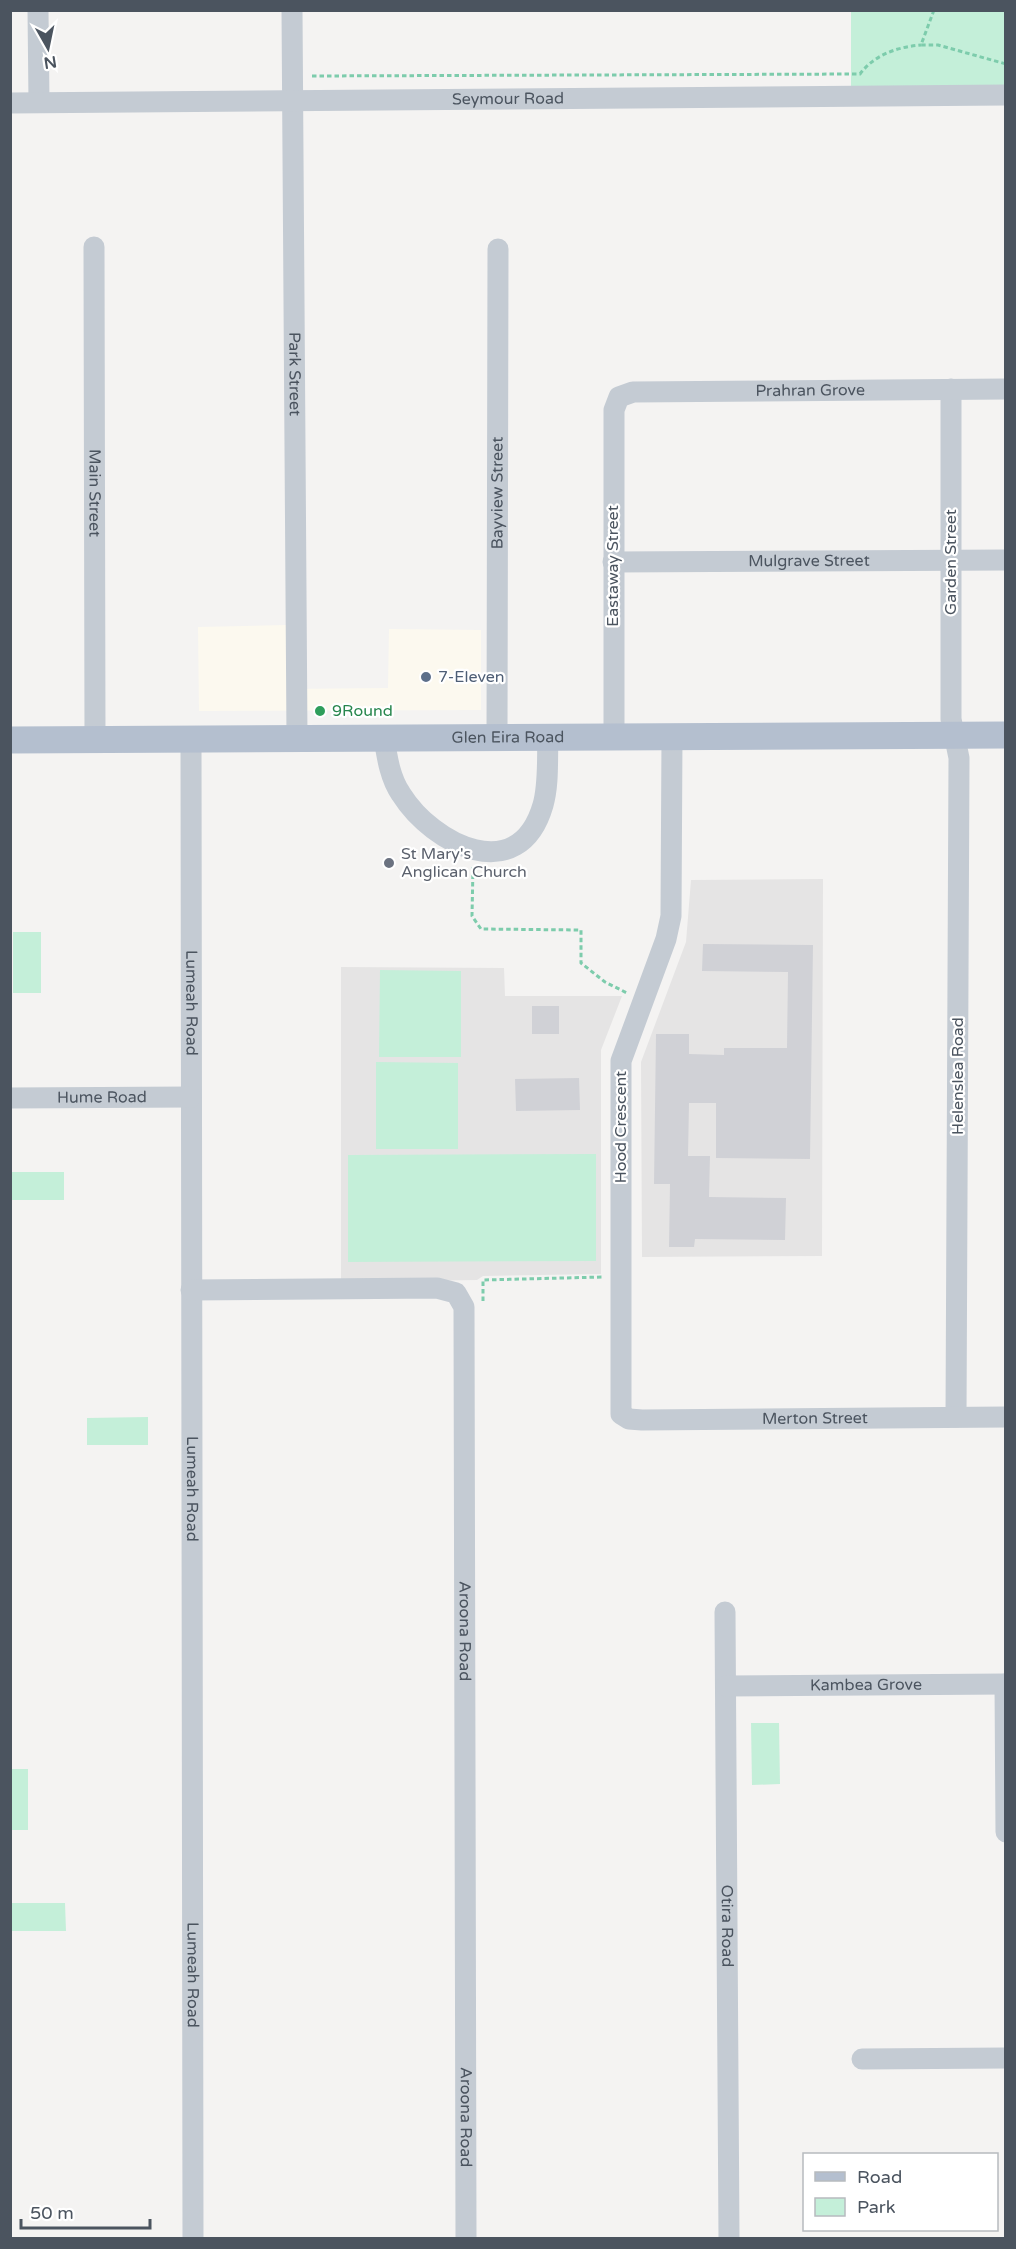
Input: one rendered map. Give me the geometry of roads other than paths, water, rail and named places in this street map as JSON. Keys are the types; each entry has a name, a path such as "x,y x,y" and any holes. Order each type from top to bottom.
{"main road":[{"name":"Glen Eira Road","path":"10,740 1005,735"}],"street":[{"path":"38,10 39,102"},
{"name":"Park Street","path":"292,10 297,738"},
{"name":"Seymour Road","path":"10,103 1005,95"},
{"name":"Main Street","path":"94,247 94,740"},
{"name":"Bayview Street","path":"497,737 498,249"},
{"name":"Prahran Grove","path":"619,397 633,392 1005,389"},
{"name":"Garden Street","path":"951,390 951,719 955,735"},
{"name":"Eastaway Street","path":"614,736 614,410 619,397"},
{"name":"Mulgrave Street","path":"613,562 1005,560"},
{"name":"Helenslea Road","path":"955,735 959,751 956,1418"},
{"name":"Hood Crescent","path":"625,1417 621,1414 620,1403 621,1061 666,939 671,916 672,736"},
{"path":"384,738 393,778 408,805 432,828 463,848 474,852 502,851 522,842 530,833 543,806 546,790 548,737"},
{"name":"Lumeah Road","path":"191,739 193,2238"},
{"name":"Hume Road","path":"10,1098 191,1097"},
{"name":"Aroona Road","path":"191,1290 438,1288 456,1293 464,1307 466,2238"},
{"name":"Merton Street","path":"625,1417 642,1420 1005,1417"},
{"name":"Otira Road","path":"725,1612 729,2238"},
{"path":"1005,1684 1005,1832"},
{"name":"Kambea Grove","path":"726,1686 1005,1684"},
{"path":"861,2059 1005,2058"}],"place":[{"name":"7-Eleven","path":"426,677"},
{"name":"9Round","path":"320,711"},
{"name":"St Mary's Anglican Church","path":"389,863"}]}
